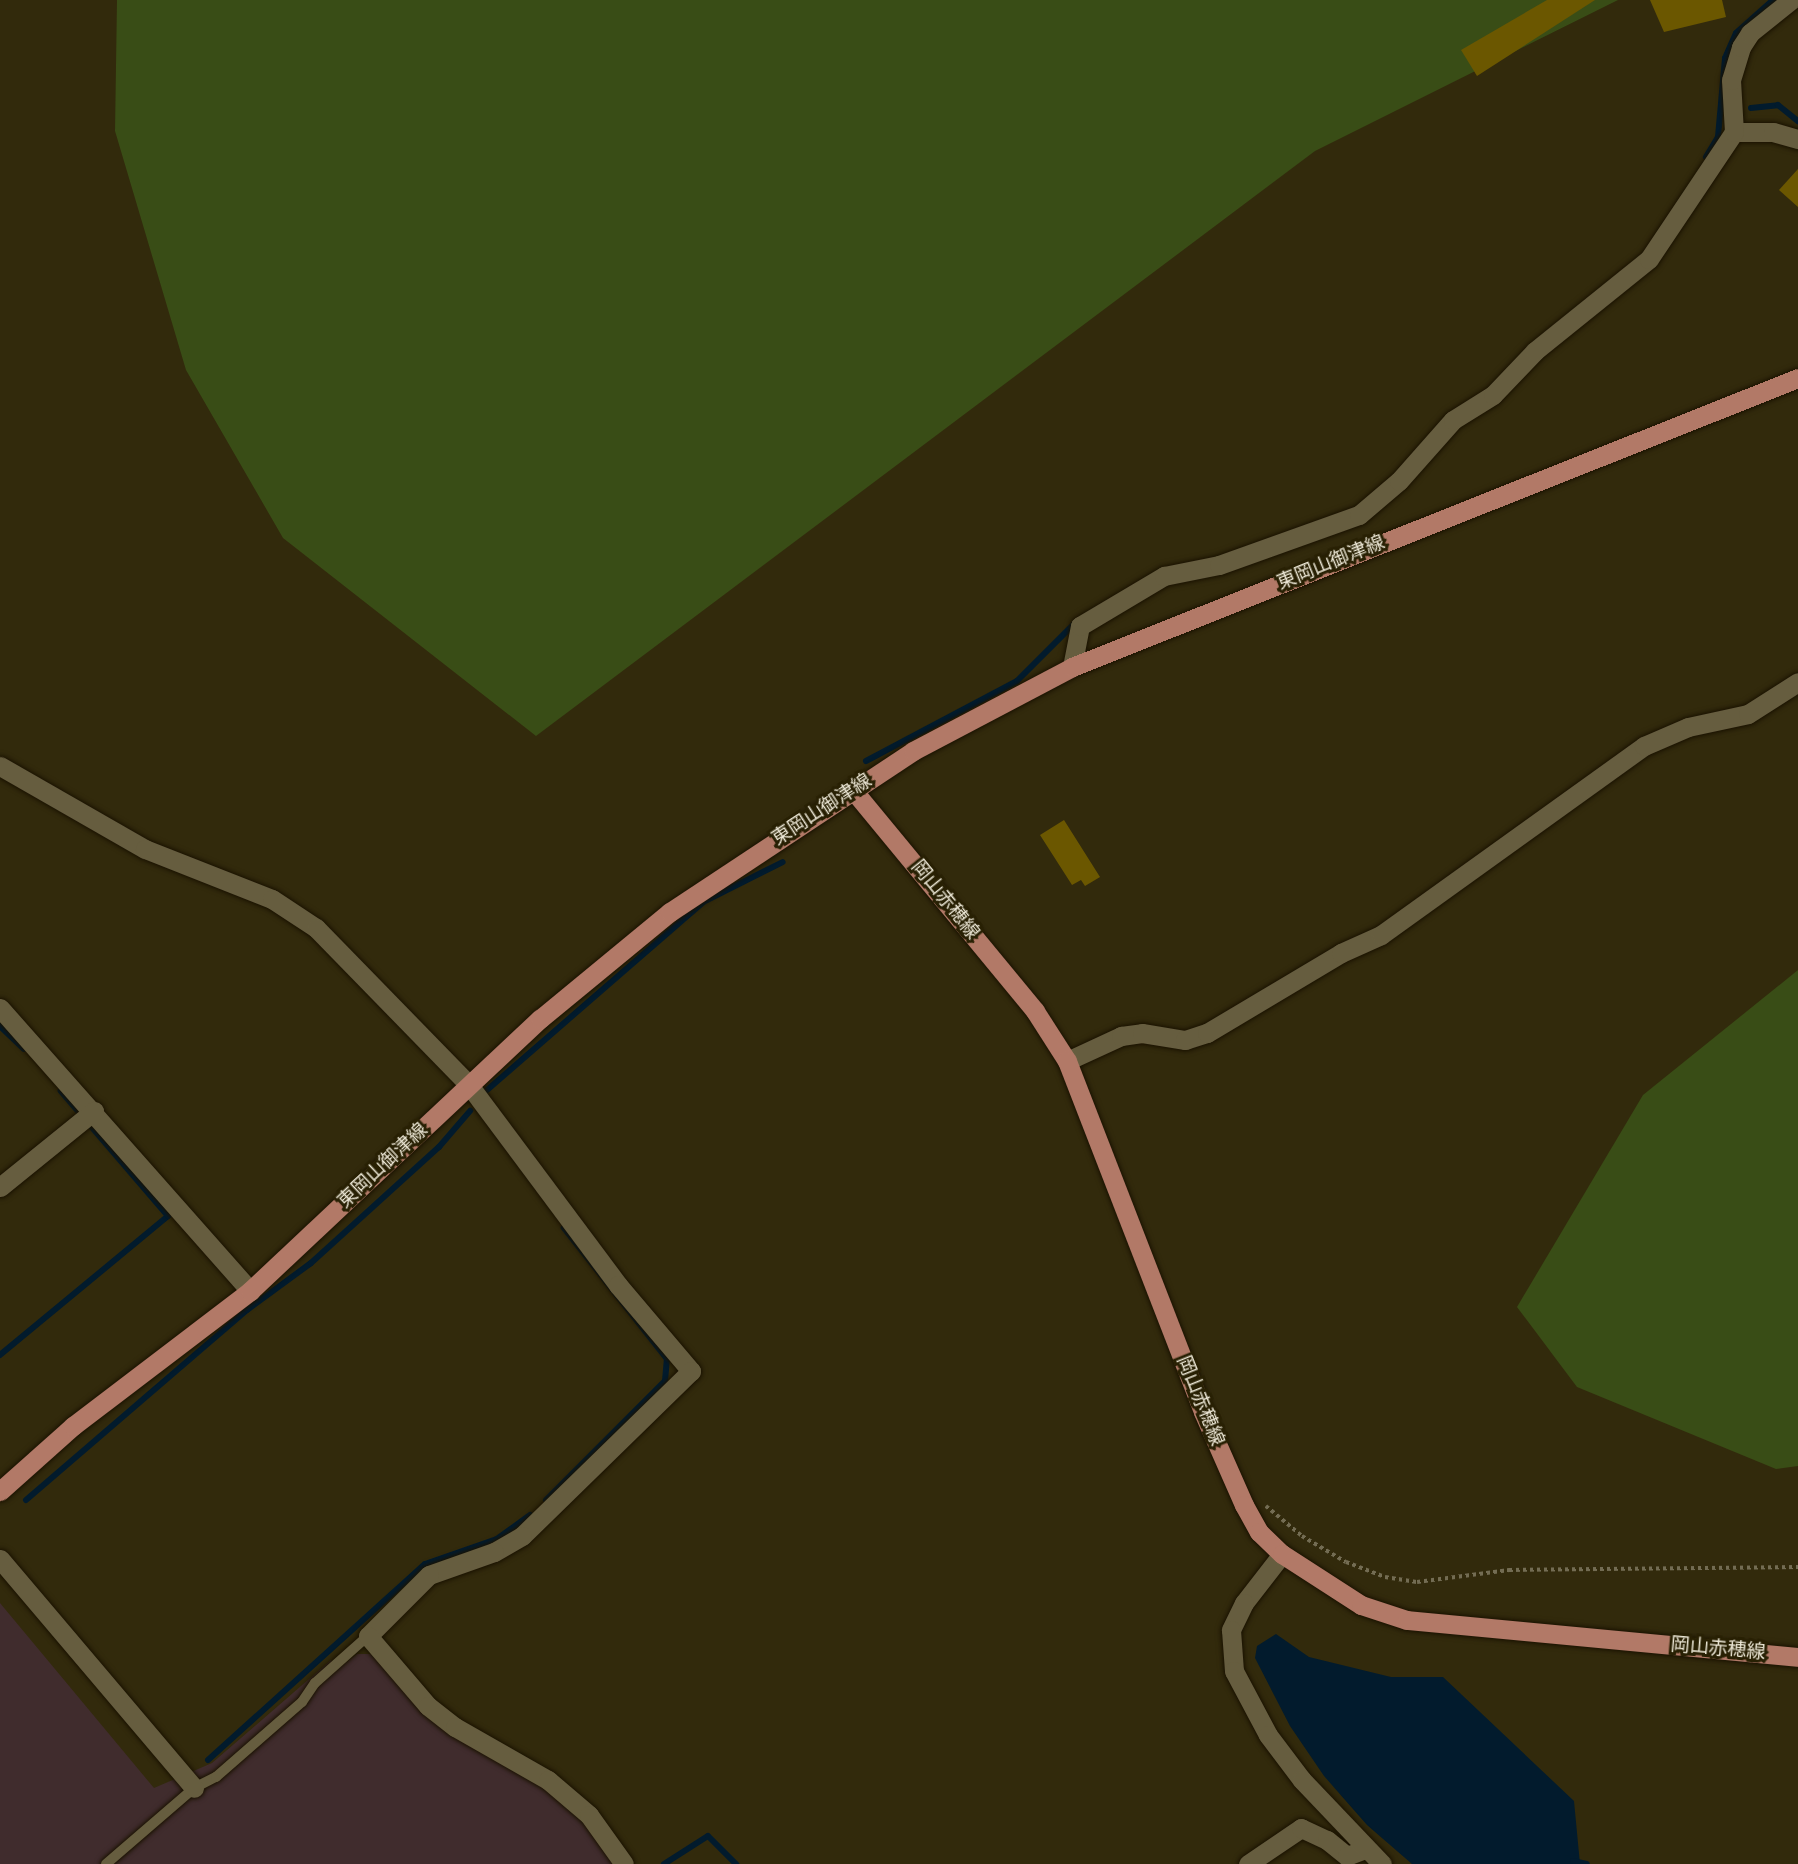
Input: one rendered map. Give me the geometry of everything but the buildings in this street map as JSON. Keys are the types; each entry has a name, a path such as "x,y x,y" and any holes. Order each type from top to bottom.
{"main road":[{"name":"東岡山御津線","path":"0,1491 73,1426 250,1291 469,1085 670,912 853,790 973,718 1072,667 1798,378"},
{"name":"岡山赤穂線","path":"853,790 1035,1011 1067,1061 1203,1412 1244,1505 1259,1532 1282,1554 1361,1605 1407,1619 1798,1657"}],"street":[{"path":"1072,667 1080,626 1164,576 1219,565 1359,515 1399,481 1453,420 1493,395 1535,351 1649,259 1734,132 1734,62 1750,33 1791,0"},
{"path":"1734,132 1773,132 1798,139"},
{"path":"1067,1061 1121,1036 1142,1033 1185,1040 1207,1033 1341,953 1381,934 1644,746 1688,727 1748,714 1798,681"},
{"path":"0,766 145,849 272,899 316,928 469,1085 618,1285 691,1371 522,1536 494,1552 429,1575 368,1636 428,1706 455,1727 548,1780 589,1815 624,1864"},
{"path":"0,1009 87,1116 250,1291"},
{"path":"0,1187 87,1116"},
{"path":"1282,1554 1244,1603 1231,1630 1234,1671 1268,1735 1365,1849 1382,1864"},
{"path":"0,1559 194,1788"},
{"path":"1248,1864 1301,1828 1347,1856 1365,1849"}],"lane":[{"path":"106,1864 194,1788 216,1777 302,1702 315,1683 368,1636"}],"path":[{"path":"1244,1505 1269,1506 1302,1536 1346,1562 1385,1577 1417,1582 1509,1570 1798,1567"}],"shaded area":[{"path":"0,1603 154,1788 212,1763 331,1660 339,1668 357,1654 373,1654 410,1699 544,1787 584,1821 613,1864 0,1864"}],"green space":[{"path":"117,0 1618,0 1315,151 536,736 283,538 186,370 115,131"},
{"path":"1798,970 1798,1466 1776,1469 1577,1387 1517,1307 1643,1095"}],"water":[{"path":"1276,1634 1309,1657 1391,1677 1443,1677 1574,1801 1580,1864 1412,1864 1367,1825 1324,1776 1290,1726 1255,1658 1257,1646"}],"waterway":[{"path":"1706,157 1718,137 1725,58 1736,33 1773,0"},
{"path":"1751,108 1778,105 1798,121"},
{"path":"866,761 1017,681 1077,621"},
{"path":"487,1090 703,902 783,862"},
{"path":"0,1026 24,1049"},
{"path":"0,1355 168,1216 61,1091"},
{"path":"26,1500 247,1310 311,1263 439,1147 470,1111"},
{"path":"546,1500 665,1381 667,1359 564,1228"},
{"path":"208,1760 425,1564 497,1539 530,1515"},
{"path":"664,1864 708,1836 736,1864"},
{"path":"1573,1861 1587,1864"}]}
